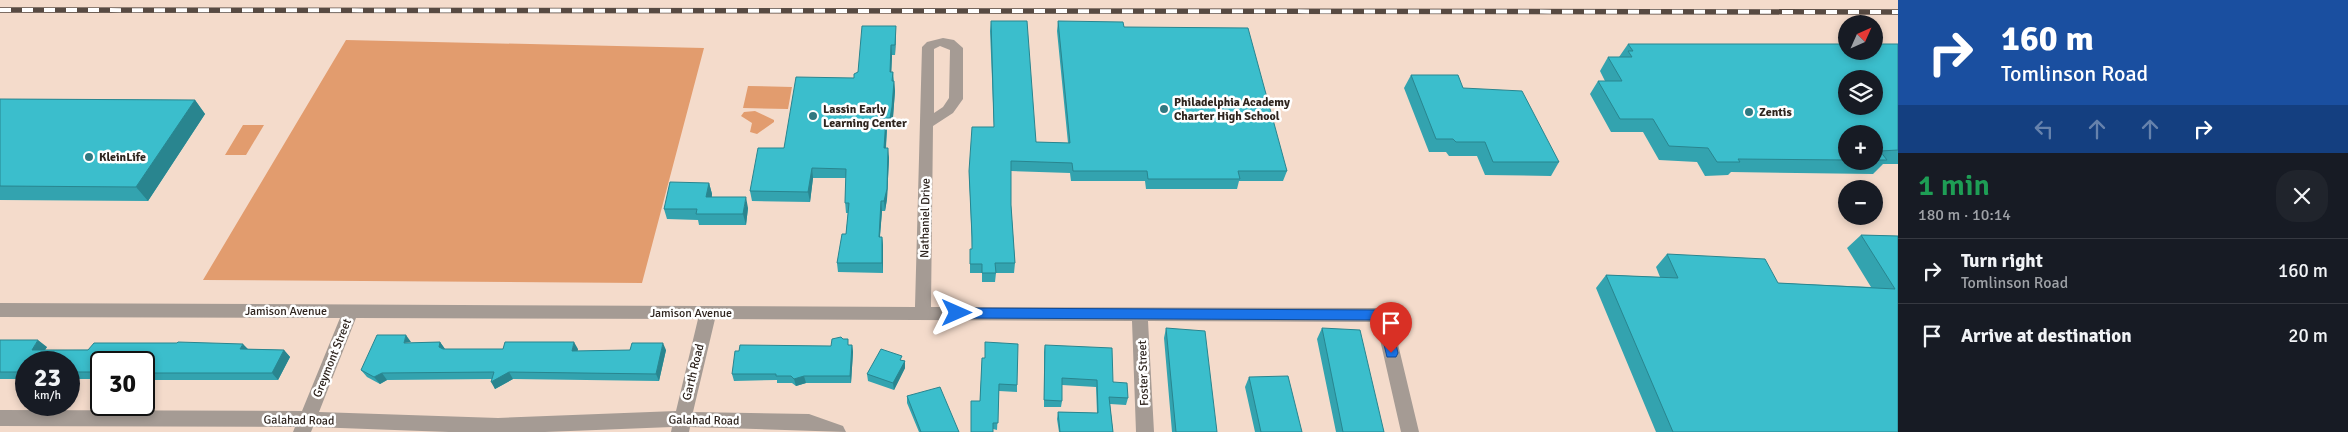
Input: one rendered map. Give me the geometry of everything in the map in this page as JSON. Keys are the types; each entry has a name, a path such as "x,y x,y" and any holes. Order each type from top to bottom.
{"street":[{"name":"Nathaniel Drive","path":"923,313 926,124 928,48 936,42 949,42 957,48 956,99 948,110 926,124"},
{"name":"Jamison Avenue","path":"0,310 1382,315 1410,432"},
{"name":"Greymont Street","path":"305,426 351,311"},
{"name":"Garth Road","path":"681,426 708,313"},
{"name":"Foster Street","path":"1140,314 1145,432"},
{"name":"Galahad Road","path":"0,418 108,426 305,426 497,429 808,422 837,432"}],"shaded area":[{"path":"346,40 704,48 642,283 203,280"},
{"path":"748,86 792,87 788,109 743,108"},
{"path":"755,111 774,120 774,122 757,134 750,132 752,123 741,116 744,112"},
{"path":"243,125 264,125 246,155 225,155"}],"building":[{"name":"Philadelphia Academy Charter High School","path":"991,21 1027,21 1036,142 1070,143 1058,21 1123,22 1124,27 1248,28 1287,171 1238,171 1240,179 1148,179 1147,171 1073,171 1072,163 1011,161 1011,205 1015,263 995,263 996,273 982,273 982,264 970,264 972,237 969,171 972,127 994,127"},
{"path":"862,26 896,26 895,45 891,45 890,72 893,72 892,81 894,81 892,107 890,118 886,118 884,148 888,148 887,189 884,201 881,201 879,237 882,237 882,263 837,263 842,234 846,234 849,203 845,203 846,169 812,168 808,192 750,191 758,148 784,148 796,77 854,78 854,74 858,72"},
{"name":"Zentis","path":"1628,44 1838,44 1838,60 1883,60 1883,44 1898,44 1898,150 1883,151 1883,125 1838,125 1838,160 1738,159 1740,162 1717,162 1708,148 1669,146 1653,119 1620,119 1598,81 1622,81 1608,57 1632,57 1628,51 1633,51"},
{"path":"1411,75 1458,75 1463,88 1522,91 1559,162 1493,162 1485,142 1456,142 1453,139 1436,139"},
{"name":"KleinLife","path":"0,99 195,100 136,187 0,186"},
{"path":"670,182 709,183 706,197 746,197 743,214 696,214 697,209 664,209"},
{"path":"1861,235 1898,236 1898,432 1673,432 1606,275 1678,278 1667,254 1765,259 1778,283 1895,289"},
{"path":"1166,328 1205,331 1217,432 1176,432"},
{"path":"1322,328 1360,330 1384,432 1343,432"},
{"path":"377,335 406,335 404,343 440,342 439,347 443,349 503,349 505,342 574,342 572,351 630,350 632,343 663,343 656,374 509,372 491,382 494,372 382,373 374,377 361,370"},
{"path":"841,337 848,339 848,345 852,345 850,376 804,376 794,379 791,376 776,376 776,374 732,374 735,351 739,351 740,345 831,346 832,339"},
{"path":"0,340 38,340 32,350 88,350 94,343 178,342 243,344 240,349 284,350 272,373 155,373 155,351 90,351 90,372 80,372 80,351 15,351 15,372 0,372"},
{"path":"985,342 1018,344 1017,385 999,384 998,423 993,423 993,432 971,432 971,401 980,401 982,358 985,358"},
{"path":"1045,345 1112,348 1113,382 1127,383 1128,398 1109,397 1113,432 1060,432 1058,412 1098,413 1097,380 1062,378 1062,401 1044,400"},
{"path":"881,349 902,356 900,360 905,361 893,383 867,374"},
{"path":"1288,376 1302,432 1261,432 1249,377"},
{"path":"940,387 959,432 921,432 907,396"}],"railway":[{"path":"0,10 1898,12"}],"place":[{"name":"Philadelphia Academy Charter High School","path":"1164,109"},
{"name":"Zentis","path":"1749,112"},
{"name":"Lassin Early Learning Center","path":"813,116"},
{"name":"KleinLife","path":"89,157"}],"route":[{"path":"957,313 1382,315 1391,353"}]}
